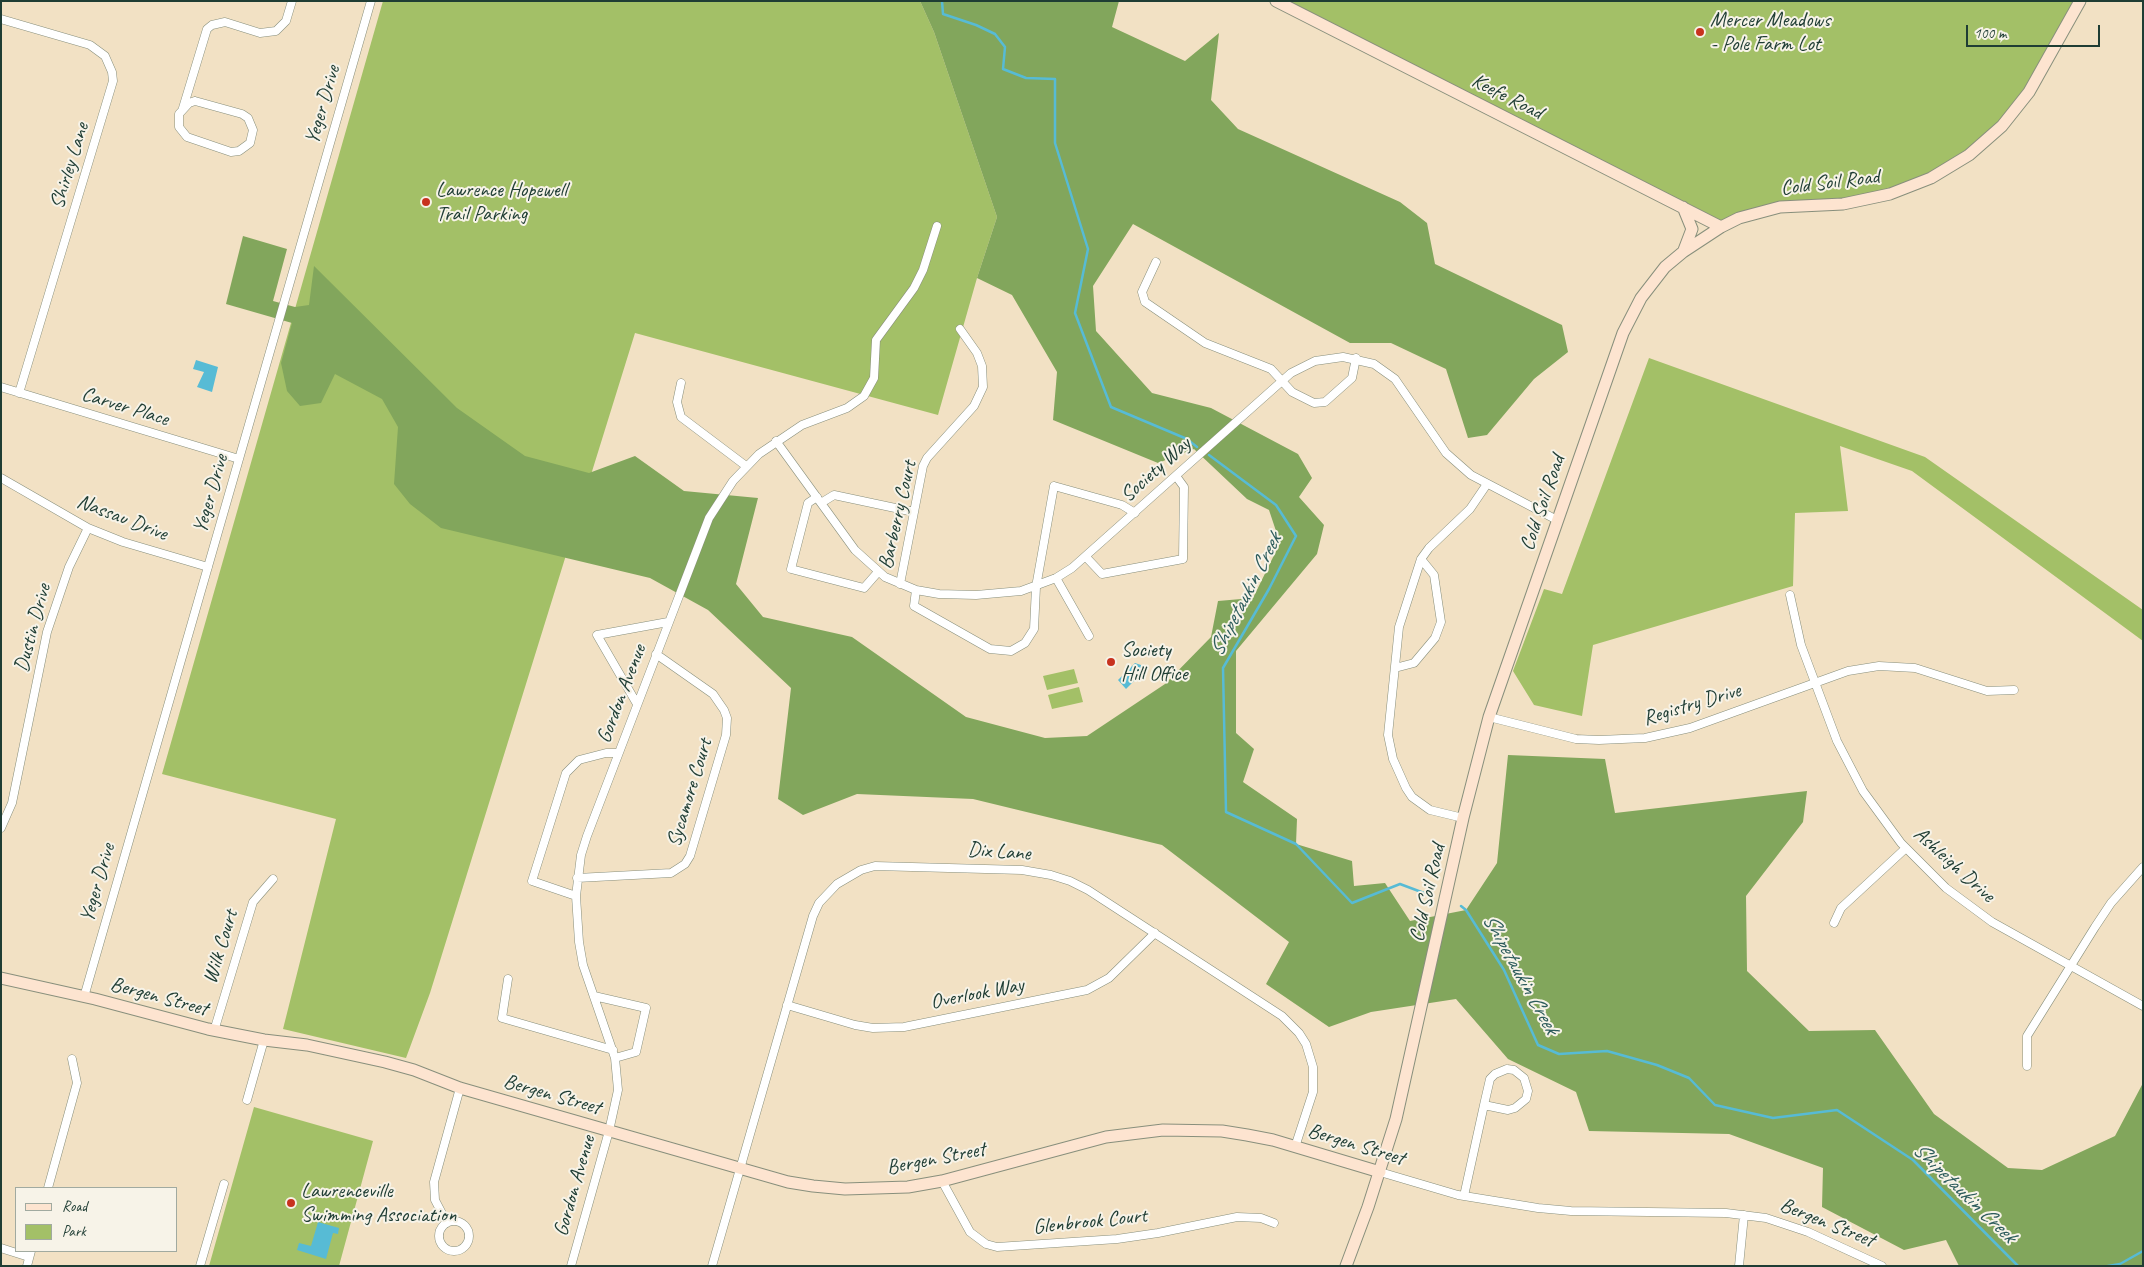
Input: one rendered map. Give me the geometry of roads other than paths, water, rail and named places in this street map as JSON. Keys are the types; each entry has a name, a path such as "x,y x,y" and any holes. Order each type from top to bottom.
{"street":[{"path":"183,108 189,103 202,102 242,114 252,124 253,130 250,143 245,148 231,152 187,137 179,127 178,120 203,35 207,29 219,22 225,22 260,33 276,32 286,21 292,1"},
{"name":"Yeger Drive","path":"84,997 371,1"},
{"name":"Keefe Road","path":"1276,1 1721,227"},
{"name":"Cold Soil Road","path":"1346,1266 1380,1172 1396,1117 1463,818 1489,717 1630,316 1651,283 1683,252 1721,227 1753,214 1780,208 1843,204 1890,194 1931,178 1950,168 1986,141 2016,109 2029,92 2080,1"},
{"name":"Shirley Lane","path":"1,19 90,45 105,56 112,72 113,81 19,393"},
{"path":"1683,207 1692,229 1688,244 1683,252"},
{"name":"Gordon Avenue","path":"570,1266 610,1131 618,1090 613,1050 594,996 579,942 576,896 587,836 709,518 720,499 746,466 776,441 802,425 856,404 864,396 874,378 876,340 914,288 923,270 937,226"},
{"path":"1156,262 1142,292 1145,302 1205,343 1271,369 1292,392 1320,404 1325,402 1352,378 1356,358"},
{"name":"Barberry Court","path":"900,584 923,466 927,458 974,406 983,387 982,366 977,353 960,329"},
{"name":"Society Way","path":"776,441 855,550 878,572 916,590 939,594 1021,591 1056,578 1086,557 1282,381 1302,366 1315,361 1336,357 1356,358 1374,364 1395,378 1446,453 1471,475 1557,520"},
{"path":"681,383 676,402 681,417 746,466"},
{"name":"Carver Place","path":"1,387 239,459"},
{"path":"1086,557 1102,574 1183,559 1184,487 1176,476"},
{"name":"Nassau Drive","path":"1,478 88,528 123,542 208,567"},
{"path":"1463,818 1440,813 1420,803 1406,788 1395,766 1388,734 1399,627 1422,559 1429,548 1470,509 1487,484"},
{"path":"916,590 914,606 990,649 1003,652 1019,648 1030,637 1034,629 1036,587 1054,486 1122,505 1135,513"},
{"path":"878,572 864,588 791,569 808,503 834,494 914,512"},
{"name":"Dustin Drive","path":"1,828 12,803 47,632 69,567 88,528"},
{"path":"1395,668 1414,663 1435,638 1441,622 1434,575 1422,559"},
{"path":"1056,578 1089,636"},
{"name":"Ashleigh Drive","path":"1790,595 1801,645 1837,741 1854,774 1883,820 1906,848 1925,869 1968,905 2071,967 2143,1006"},
{"path":"637,704 597,635 668,622"},
{"name":"Sycamore Court","path":"578,878 671,873 685,864 690,856 726,735 727,718 713,694 656,654"},
{"name":"Registry Drive","path":"1489,717 1576,738 1607,740 1645,738 1690,728 1814,683 1863,668 1897,666 1932,672 1987,691 2014,690"},
{"path":"576,896 532,881 566,773 579,760 606,753 618,753"},
{"path":"1834,923 1841,908 1906,848"},
{"name":"Dix Lane","path":"712,1266 813,916 819,903 827,893 848,876 875,866 1022,870 1051,875 1088,890 1282,1016 1299,1033 1310,1055 1314,1079 1313,1092 1296,1147"},
{"path":"2026,1066 2027,1036 2111,904 2143,868"},
{"name":"Wilk Court","path":"214,1030 253,902 273,879"},
{"name":"Overlook Way","path":"787,1005 855,1025 873,1028 904,1027 1087,990 1109,978 1155,933"},
{"name":"Bergen Street","path":"1,978 214,1030 264,1040 306,1045 386,1062 414,1070 460,1088 788,1182 845,1190 908,1187 942,1181 1106,1138 1146,1131 1189,1129 1222,1131 1264,1138 1464,1196 1504,1204 1571,1211 1744,1214 1786,1224 1882,1266"},
{"path":"508,979 502,1018 613,1050"},
{"path":"594,996 646,1008 636,1052 615,1058"},
{"path":"247,1100 264,1040"},
{"path":"48,1187 77,1083 72,1059"},
{"path":"1464,1196 1488,1086 1495,1074 1507,1069 1514,1070 1524,1078 1528,1091 1521,1104 1508,1110 1484,1106"},
{"path":"447,1223 435,1200 434,1182 460,1088"},
{"name":"Glenbrook Court","path":"942,1181 970,1232 986,1244 997,1247 1117,1239 1237,1217 1261,1218 1274,1223"},
{"path":"200,1266 224,1184"},
{"path":"1739,1266 1744,1214"},
{"path":"457,1221 462,1223 469,1231 469,1241 463,1250 452,1252 440,1243 440,1230 447,1223 457,1221"},
{"path":"1,1248 15,1251"},
{"path":"27,1266 30,1254"}],"water":[{"path":"196,360 218,367 212,392 197,387 204,372 193,369"},
{"path":"1135,663 1141,665 1144,671 1126,689 1118,680"},
{"path":"318,1222 339,1228 338,1234 333,1233 326,1259 297,1250 299,1243 311,1246"}],"waterway":[{"name":"Shipetaukin Creek","path":"942,1 943,14 976,25 995,34 1005,47 1003,69 1026,78 1055,79 1055,143 1088,249 1075,313 1111,407 1187,439 1197,447"},
{"name":"Shipetaukin Creek","path":"1209,455 1276,505 1296,536 1269,589 1223,668 1226,812 1296,844 1352,903 1400,884 1432,896"},
{"name":"Shipetaukin Creek","path":"1461,906 1466,910 1504,970 1538,1045 1559,1054 1607,1051 1657,1065 1689,1078 1715,1105 1773,1118 1837,1110 1913,1160 2018,1266"},
{"name":"Shipetaukin Creek","path":"2108,1266 2120,1264 2143,1251"}],"place":[{"name":"Mercer Meadows - Pole Farm Lot","path":"1700,32"},
{"name":"Lawrence Hopewell Trail Parking","path":"426,202"},
{"name":"Society Hill Office","path":"1111,662"},
{"name":"Lawrenceville Swimming Association","path":"291,1203"}]}
